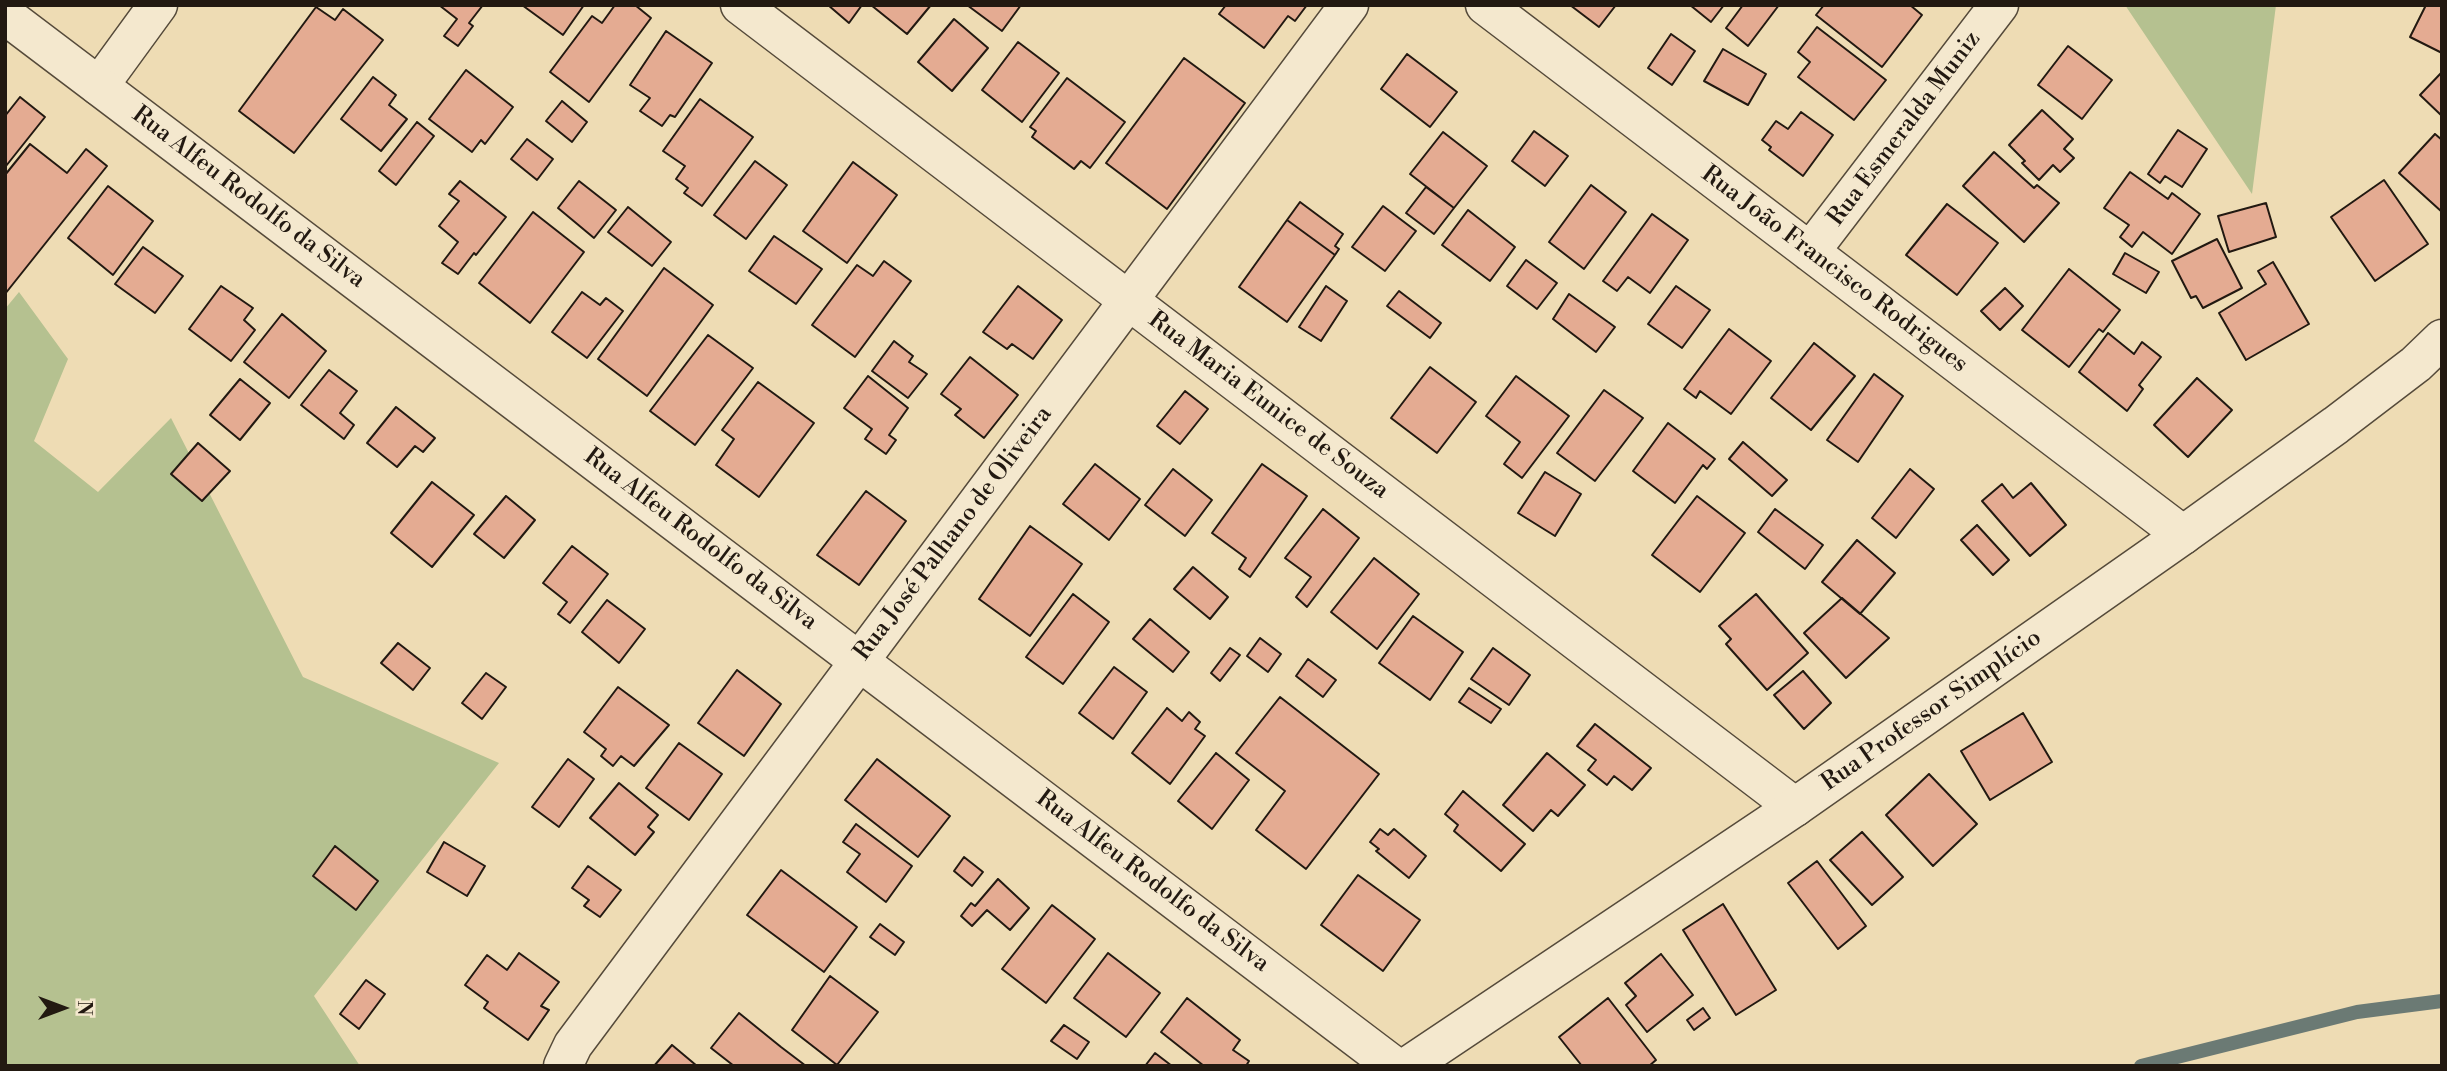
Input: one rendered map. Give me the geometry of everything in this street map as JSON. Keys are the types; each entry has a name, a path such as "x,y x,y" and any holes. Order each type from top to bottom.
{"street":[{"path":"99,86 158,5"},
{"name":"Rua Maria Eunice de Souza","path":"740,5 1795,807"},
{"name":"Rua José Palhano de Oliveira","path":"563,1066 573,1045 1349,5"},
{"name":"Rua João Francisco Rodrigues","path":"1486,5 2183,535"},
{"name":"Rua Esmeralda Muniz","path":"1811,252 1999,5"},
{"name":"Rua Alfeu Rodolfo da Silva","path":"5,15 1394,1066"},
{"name":"Rua Professor Simplício","path":"1408,1066 1795,807 2183,535 2396,380 2442,339"}],"green space":[{"path":"2125,5 2276,5 2252,194"},
{"path":"19,292 68,359 34,441 98,492 171,418 303,677 499,763 314,996 360,1066 5,1066 5,309"}],"building":[{"path":"439,5 483,5 469,23 473,26 458,46 444,36 457,19"},
{"path":"522,5 584,5 563,35"},
{"path":"615,5 635,5 651,18 589,102 550,72 592,16 602,23"},
{"path":"828,5 862,5 849,23"},
{"path":"871,5 931,5 907,34"},
{"path":"967,5 1021,5 1002,31"},
{"path":"1226,5 1307,5 1295,21 1288,16 1264,48 1219,14"},
{"path":"1570,5 1616,5 1599,27"},
{"path":"1690,5 1724,5 1711,22"},
{"path":"1743,5 1779,5 1748,46 1726,28"},
{"path":"1824,5 1910,5 1922,15 1882,67 1816,15"},
{"path":"2426,5 2442,5 2442,53 2410,37"},
{"path":"316,7 335,20 343,9 383,40 294,153 239,111"},
{"path":"954,19 988,48 952,91 918,62"},
{"path":"1817,27 1886,80 1854,120 1798,77 1810,62 1798,52"},
{"path":"666,31 712,63 675,117 670,115 662,126 640,111 650,98 630,85"},
{"path":"1671,34 1695,51 1672,85 1648,68"},
{"path":"1018,42 1059,73 1022,122 982,90"},
{"path":"2068,46 2112,80 2082,119 2038,85"},
{"path":"1723,49 1766,74 1748,105 1704,81"},
{"path":"1407,54 1457,92 1430,127 1381,89"},
{"path":"1184,58 1245,103 1167,209 1106,163"},
{"path":"466,70 513,107 485,144 481,140 472,152 429,119"},
{"path":"2442,72 2442,116 2420,95"},
{"path":"373,77 396,95 389,105 407,119 381,151 341,119"},
{"path":"1067,78 1125,122 1090,168 1081,161 1074,169 1032,137 1036,131 1030,127"},
{"path":"20,97 45,117 6,166 5,116"},
{"path":"700,99 753,137 702,206 684,193 688,188 676,179 685,166 663,151"},
{"path":"562,101 587,122 572,142 546,121"},
{"path":"2042,110 2073,139 2064,149 2074,158 2060,172 2053,165 2039,180 2009,145"},
{"path":"1801,112 1833,135 1803,176 1769,150 1771,147 1762,140 1776,121 1788,129"},
{"path":"417,122 434,136 396,185 379,171"},
{"path":"2178,130 2207,149 2182,187 2165,176 2160,183 2148,174"},
{"path":"1534,131 1568,156 1545,186 1512,161"},
{"path":"1443,132 1487,166 1454,208 1410,174"},
{"path":"2435,134 2442,140 2442,212 2399,173"},
{"path":"527,139 553,159 537,180 511,159"},
{"path":"30,144 67,173 86,149 107,166 5,294 5,175"},
{"path":"1994,152 2034,188 2037,185 2059,203 2024,242 1963,186"},
{"path":"755,161 787,185 746,239 714,215"},
{"path":"853,162 897,195 847,263 803,231"},
{"path":"2130,172 2168,199 2172,193 2200,214 2172,254 2143,232 2132,247 2120,237 2129,225 2104,208"},
{"path":"2384,180 2428,244 2375,281 2331,217"},
{"path":"460,181 506,217 458,274 442,263 458,242 439,226 459,201 449,194"},
{"path":"579,181 616,210 594,238 558,208"},
{"path":"1591,185 1626,212 1584,269 1549,242"},
{"path":"108,186 153,221 113,275 68,238"},
{"path":"1426,187 1454,208 1434,234 1406,213"},
{"path":"1300,202 1343,234 1335,246 1339,249 1335,255 1287,220"},
{"path":"2266,203 2276,237 2229,252 2218,216"},
{"path":"1947,204 1998,243 1957,295 1906,255"},
{"path":"1383,206 1416,231 1385,271 1352,247"},
{"path":"628,207 671,242 652,266 608,232"},
{"path":"1468,210 1515,247 1490,281 1442,245"},
{"path":"533,212 584,252 530,323 479,283"},
{"path":"1652,214 1688,240 1650,293 1628,277 1617,291 1603,281"},
{"path":"1287,220 1335,255 1287,322 1239,287"},
{"path":"774,236 822,269 796,304 749,271"},
{"path":"2217,239 2242,288 2203,308 2196,296 2191,298 2172,261"},
{"path":"143,247 183,276 155,313 115,284"},
{"path":"2125,253 2159,272 2146,293 2113,274"},
{"path":"1526,260 1557,283 1537,309 1507,286"},
{"path":"884,261 911,281 855,357 812,325 857,265 873,276"},
{"path":"2273,262 2309,324 2246,360 2219,313 2266,284 2258,271"},
{"path":"664,268 713,305 647,396 598,359"},
{"path":"2069,269 2120,310 2103,332 2099,329 2069,367 2022,330"},
{"path":"221,286 253,308 244,320 255,330 231,361 189,329"},
{"path":"1018,286 1062,320 1033,359 1012,344 1007,349 983,332"},
{"path":"1326,286 1347,301 1321,341 1299,327"},
{"path":"1676,286 1710,310 1682,348 1648,324"},
{"path":"2005,288 2023,306 2000,330 1981,311"},
{"path":"1399,291 1441,323 1430,338 1387,306"},
{"path":"582,292 600,305 606,298 623,311 587,358 552,332"},
{"path":"1569,294 1615,327 1596,352 1553,319"},
{"path":"282,314 326,351 289,398 244,362"},
{"path":"1729,329 1771,361 1731,414 1700,391 1696,398 1684,389"},
{"path":"2108,333 2134,354 2142,342 2161,357 2139,385 2143,389 2127,411 2079,372"},
{"path":"708,335 753,368 695,445 650,411"},
{"path":"894,341 913,356 909,362 927,374 908,398 872,371"},
{"path":"1814,343 1855,376 1811,430 1771,398"},
{"path":"970,357 1018,395 984,438 955,415 961,409 941,394"},
{"path":"1430,367 1476,402 1437,453 1391,418"},
{"path":"329,370 357,391 340,413 354,425 344,439 301,405"},
{"path":"1874,374 1903,396 1858,462 1827,440"},
{"path":"868,376 908,408 889,435 896,440 886,454 865,439 872,429 844,408"},
{"path":"1516,376 1569,416 1522,478 1504,464 1520,442 1486,416"},
{"path":"2197,378 2232,410 2188,457 2154,425"},
{"path":"240,379 270,403 240,440 210,415"},
{"path":"758,382 814,423 759,497 716,465 734,439 722,430"},
{"path":"1604,390 1643,418 1595,481 1557,453"},
{"path":"1185,391 1208,409 1180,444 1157,426"},
{"path":"396,407 435,438 423,452 415,446 397,467 367,443"},
{"path":"1668,423 1715,459 1707,469 1703,465 1675,503 1633,471"},
{"path":"1743,442 1787,480 1772,496 1729,459"},
{"path":"198,443 230,471 202,501 171,474"},
{"path":"1095,464 1140,499 1109,540 1063,504"},
{"path":"1262,464 1307,496 1250,577 1239,569 1246,558 1212,533"},
{"path":"1173,469 1212,500 1185,536 1145,505"},
{"path":"1910,469 1934,489 1896,538 1872,518"},
{"path":"1545,472 1581,494 1555,536 1518,513"},
{"path":"432,482 474,515 432,567 391,533"},
{"path":"2031,483 2066,525 2030,556 1982,501 2002,484 2013,498"},
{"path":"866,491 906,521 859,585 817,555"},
{"path":"506,496 535,520 504,558 474,534"},
{"path":"1697,496 1745,533 1700,592 1652,555"},
{"path":"1323,509 1359,538 1307,607 1296,597 1311,577 1285,558"},
{"path":"1775,509 1823,545 1805,569 1758,532"},
{"path":"1977,525 2009,560 1993,575 1961,540"},
{"path":"1030,526 1082,564 1030,636 979,599"},
{"path":"1857,540 1895,573 1860,614 1822,582"},
{"path":"572,546 608,574 570,623 558,614 567,602 543,583"},
{"path":"1374,558 1419,594 1377,649 1331,612"},
{"path":"1193,567 1228,597 1210,619 1174,589"},
{"path":"1073,594 1109,622 1063,684 1026,657"},
{"path":"1756,594 1808,653 1767,690 1726,644 1731,639 1719,626"},
{"path":"1842,598 1889,638 1846,678 1804,633"},
{"path":"607,600 645,629 619,663 582,632"},
{"path":"1413,616 1463,652 1430,700 1379,663"},
{"path":"1150,619 1189,652 1173,672 1133,639"},
{"path":"1260,638 1281,654 1268,672 1247,656"},
{"path":"398,643 430,668 413,690 381,663"},
{"path":"1230,648 1240,655 1220,681 1211,673"},
{"path":"1493,648 1530,675 1509,705 1471,679"},
{"path":"1308,659 1336,680 1323,697 1296,676"},
{"path":"1114,667 1147,692 1113,739 1079,713"},
{"path":"737,670 781,704 744,756 698,723"},
{"path":"1803,671 1831,703 1804,729 1774,695"},
{"path":"486,673 506,687 482,719 462,703"},
{"path":"618,687 669,725 634,766 621,756 613,766 601,756 606,749 584,732"},
{"path":"1469,688 1501,709 1491,723 1459,702"},
{"path":"1280,697 1379,774 1306,869 1256,830 1285,791 1236,753"},
{"path":"1167,708 1182,721 1189,712 1200,722 1195,729 1205,736 1170,784 1132,753"},
{"path":"2023,713 2052,762 1990,800 1961,751"},
{"path":"1595,724 1651,768 1632,790 1614,776 1607,785 1588,770 1596,760 1577,746"},
{"path":"679,743 722,774 689,820 646,788"},
{"path":"1216,753 1249,780 1212,829 1178,801"},
{"path":"1547,753 1585,785 1558,816 1551,810 1533,831 1503,805"},
{"path":"568,759 594,779 559,827 532,807"},
{"path":"877,759 950,816 918,857 845,800"},
{"path":"1929,774 1977,824 1933,866 1886,815"},
{"path":"619,783 658,815 648,827 654,832 635,855 590,818"},
{"path":"1463,791 1525,844 1501,871 1454,831 1458,825 1445,814"},
{"path":"856,824 912,866 886,902 847,872 860,854 843,842"},
{"path":"1380,829 1388,835 1394,829 1426,856 1409,878 1376,851 1379,849 1370,842"},
{"path":"1862,832 1903,877 1872,905 1830,860"},
{"path":"444,842 485,866 467,896 427,872"},
{"path":"335,846 378,881 356,910 313,876"},
{"path":"964,857 983,872 972,886 954,871"},
{"path":"1817,861 1866,926 1838,949 1788,883"},
{"path":"588,866 621,890 600,917 584,906 589,900 572,888"},
{"path":"781,870 857,927 824,972 747,915"},
{"path":"1358,875 1420,920 1383,971 1321,925"},
{"path":"998,879 1029,908 1010,930 987,910 972,926 961,916 971,903 975,906"},
{"path":"1723,904 1776,990 1736,1015 1683,930"},
{"path":"1052,905 1095,939 1046,1003 1002,969"},
{"path":"880,924 904,942 895,955 870,937"},
{"path":"519,953 559,982 541,1006 549,1010 528,1040 484,1008 488,1002 465,985 487,955 507,970"},
{"path":"1108,953 1160,993 1126,1037 1074,998"},
{"path":"1661,954 1693,995 1647,1032 1626,1005 1636,996 1625,983"},
{"path":"830,976 878,1012 837,1065 792,1030"},
{"path":"366,980 385,994 359,1029 340,1014"},
{"path":"1187,998 1240,1040 1233,1050 1249,1061 1246,1066 1204,1066 1161,1032"},
{"path":"1608,998 1656,1060 1649,1066 1582,1066 1559,1037"},
{"path":"1703,1008 1710,1018 1694,1030 1687,1020"},
{"path":"739,1013 806,1066 734,1066 711,1048"},
{"path":"1064,1025 1089,1042 1077,1059 1051,1041"},
{"path":"672,1045 697,1066 654,1066"},
{"path":"1155,1053 1172,1066 1145,1066"}],"waterway":[{"path":"2141,1066 2357,1012 2442,1001"}]}
